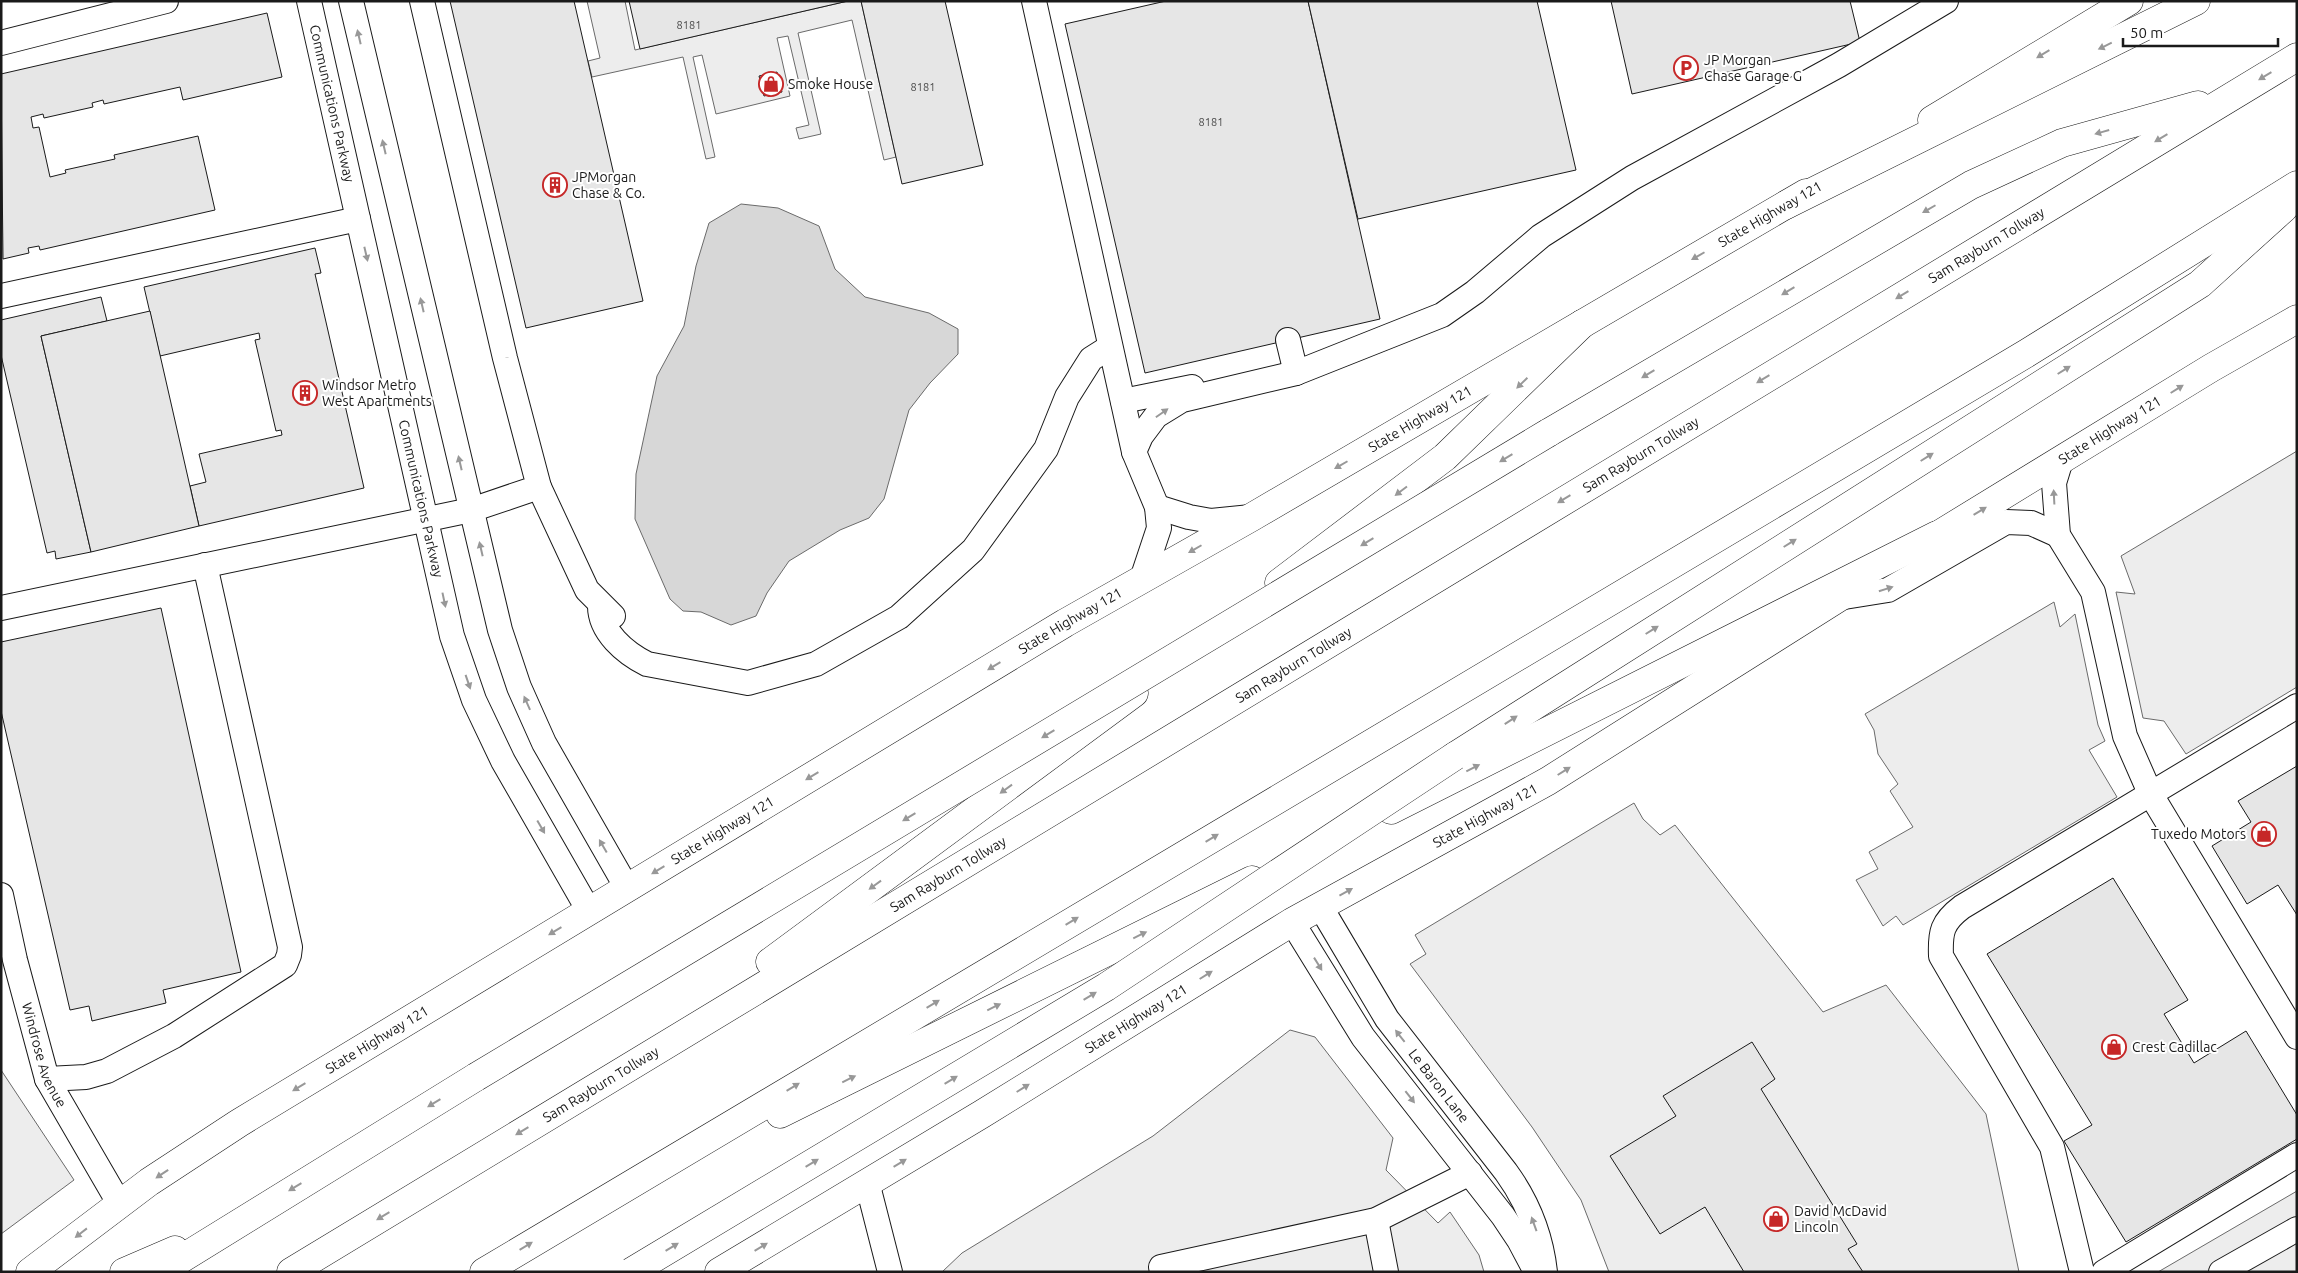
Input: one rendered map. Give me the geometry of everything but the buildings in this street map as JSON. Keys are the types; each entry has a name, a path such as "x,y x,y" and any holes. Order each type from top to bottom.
{"main road":[{"name":"State Highway 121","path":"30,1272 119,1203 239,1123 627,888 1066,623 1252,517 1786,205 2130,1"},
{"path":"1786,205 2196,1"},
{"name":"Sam Rayburn Tollway","path":"291,1272 2297,57"},
{"path":"160,1272 262,1207 1548,433 1971,185 2062,143 2233,95"},
{"path":"484,1272 2027,353 2297,185"},
{"path":"630,1272 1106,987 1455,756 2200,284 2297,197"},
{"name":"State Highway 121","path":"719,1272 1292,922 1548,781 1937,535 2211,368 2297,319"},
{"path":"624,1070 1077,736 1445,457 1582,324"},
{"path":"586,1210 1235,888 1937,535"},
{"path":"124,1272 172,1252 262,1207"}],"street":[{"path":"1,43 166,1"},
{"name":"Communications Parkway","path":"309,1 427,518 452,636 474,700 502,761 589,911"},
{"path":"351,1 500,630 519,687 544,743 627,888"},
{"path":"422,1 505,358 539,487 587,590 600,606 630,635 647,664 748,683 816,664 899,617 973,550 1046,449 1067,397 1091,359 1110,347"},
{"path":"1034,1 1134,452 1157,507 1159,528 1142,580"},
{"path":"1134,452 1141,436 1156,416 1182,400 1296,373 1442,315 1475,292 1542,236 1632,178 1838,65 1946,1"},
{"path":"1,296 358,218"},
{"path":"1288,340 1296,373"},
{"path":"1123,401 1209,384 1241,387"},
{"path":"2061,460 2054,483 2058,535 2093,592 2125,736 2150,793 2297,1037"},
{"path":"1,608 471,510 539,487"},
{"path":"1157,507 1189,517 1211,521 1252,517"},
{"path":"1838,598 1888,590 2006,522 2031,523 2058,535"},
{"path":"47,1080 86,1077 107,1071 174,1036 285,965 289,955 290,946 205,565"},
{"path":"2082,1272 2052,1147 1941,956 1940,934 1951,915 1962,907 2297,706"},
{"name":"Windrose Avenue","path":"1,895 14,960 47,1080 119,1203"},
{"name":"Le Baron Lane","path":"1320,906 1387,1019 1506,1172 1522,1198 1539,1239 1545,1272"},
{"path":"1292,922 1364,1037 1520,1240 1536,1272"},
{"path":"2104,1272 2297,1155"},
{"path":"1162,1272 1161,1267 1376,1220 1470,1173"},
{"path":"867,1182 890,1272"},
{"path":"1376,1220 1386,1272"},
{"path":"2222,1272 2297,1229"}],"shaded area":[{"path":"587,1 625,1 635,50 848,1 861,1 896,157 884,160 852,20 798,33 821,134 799,139 796,128 809,125 788,36 777,38 790,96 716,114 702,55 693,57 715,157 706,159 683,57 592,77 588,61 600,58"},
{"path":"741,204 778,208 819,226 835,269 865,297 929,313 958,329 958,354 930,383 909,410 884,499 869,518 840,530 789,561 767,593 756,616 731,625 701,612 683,611 670,599 635,519 636,474 657,376 684,326 696,266 709,223"},
{"path":"2297,451 2297,687 2186,754 2164,721 2143,718 2116,592 2135,594 2121,556"},
{"path":"2054,602 2060,627 2075,614 2098,725 2105,741 2089,750 2117,797 1903,925 1896,916 1883,926 1856,880 1878,869 1869,852 1913,827 1890,791 1898,784 1878,754 1874,730 1865,714"},
{"path":"1634,803 1643,819 1660,835 1675,825 1823,1012 1886,985 1986,1114 2019,1272 1609,1272 1581,1200 1532,1127 1410,964 1426,954 1415,935"},
{"path":"1290,1030 1315,1037 1393,1138 1386,1170 1438,1223 1450,1212 1479,1255 1484,1272 942,1272 962,1253 1153,1136"},
{"path":"1,1070 74,1180 1,1234"},
{"path":"2297,1191 2297,1272 2158,1272"}],"place":[{"name":"JP Morgan Chase Garage G","path":"1686,68"},
{"name":"Smoke House","path":"771,84"},
{"name":"JPMorgan Chase & Co.","path":"555,185"},
{"name":"Windsor Metro West Apartments","path":"305,393"},
{"name":"Tuxedo Motors","path":"2264,834"},
{"name":"Crest Cadillac","path":"2114,1047"},
{"name":"David McDavid Lincoln","path":"1776,1219"}]}
